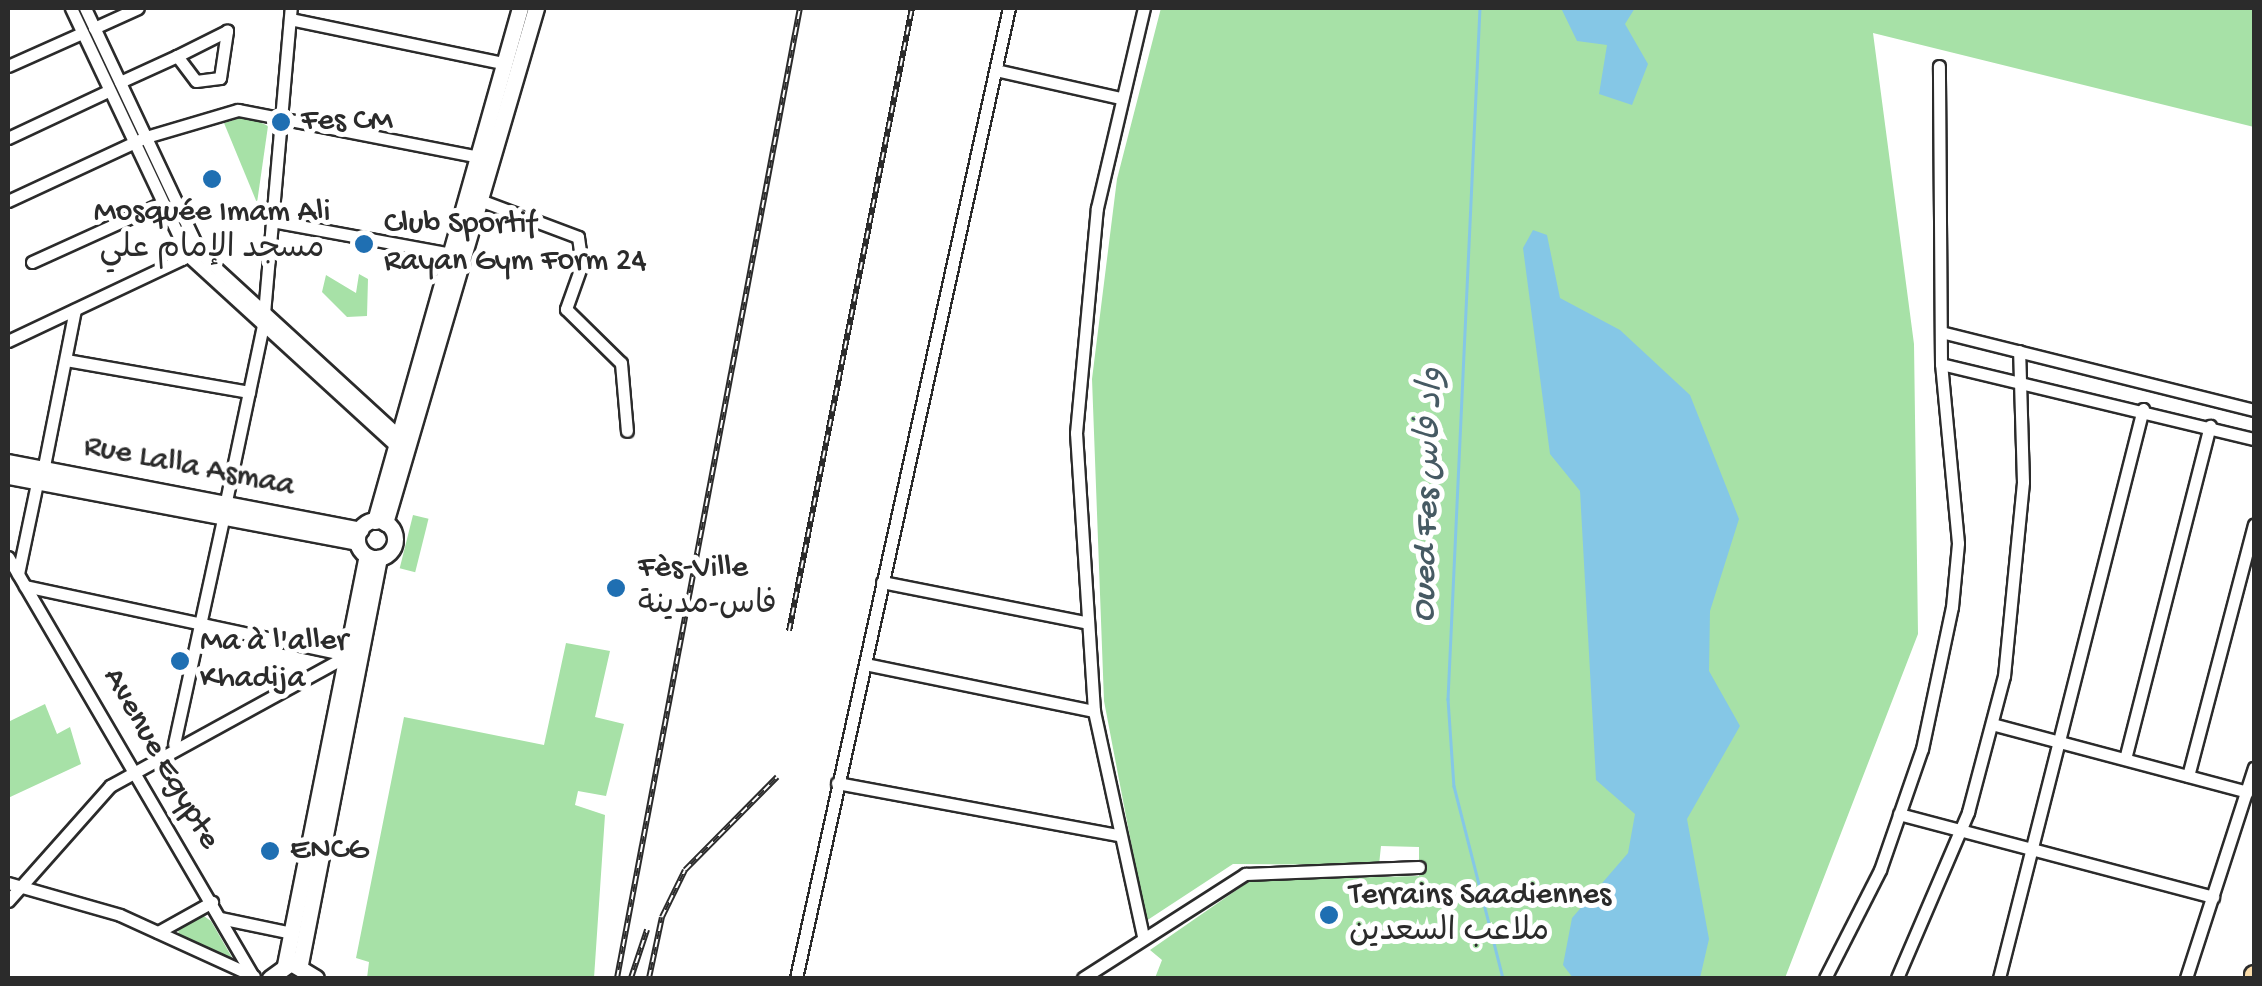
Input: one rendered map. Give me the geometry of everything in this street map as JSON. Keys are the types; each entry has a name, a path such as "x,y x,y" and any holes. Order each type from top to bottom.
{"street":[{"path":"70,8 120,82 201,254 264,319"},
{"path":"85,8 107,88 188,256 394,437"},
{"path":"8,66 138,8"},
{"path":"293,964 292,933 348,655 373,557 394,544 380,522 394,437 520,8"},
{"path":"270,978 293,964 373,557 359,536 380,522 536,8"},
{"path":"799,978 838,783 1009,8"},
{"path":"1143,936 1094,711 1084,622 1080,328 1120,98 1144,8"},
{"path":"174,744 264,319 291,13 503,63"},
{"path":"120,82 228,31 220,78 196,81 177,56"},
{"path":"1825,978 1899,814 1922,748 1958,543 1941,364 1939,66"},
{"path":"996,70 1120,98"},
{"path":"8,135 107,88"},
{"path":"8,201 146,137 238,110 475,156"},
{"path":"477,199 578,237 582,264 566,310 621,362 628,430"},
{"path":"32,262 160,204"},
{"path":"272,221 447,254"},
{"path":"8,341 188,256"},
{"path":"18,574 75,310"},
{"path":"1941,332 2254,410"},
{"path":"1896,978 1962,831 1992,724 2018,578 2016,380 2020,351"},
{"path":"66,360 249,392"},
{"path":"1941,364 2143,409 2254,439"},
{"path":"1999,978 2143,409"},
{"path":"2125,759 2210,426"},
{"name":"Rue Lalla Asmaa","path":"8,462 359,536"},
{"name":"Rue Lalla Asmaa","path":"8,476 41,472"},
{"path":"2188,776 2254,524"},
{"name":"Avenue Egypte","path":"8,557 136,768 255,976"},
{"path":"882,582 1084,622"},
{"path":"25,586 348,655"},
{"path":"8,901 13,885 136,768 174,744 348,655"},
{"path":"864,664 1094,711"},
{"path":"1992,724 2247,792"},
{"path":"2186,978 2254,768"},
{"path":"838,783 1118,835"},
{"path":"1899,814 2213,897"},
{"path":"1084,978 1143,936 1245,874 1419,868"},
{"path":"13,885 158,932 255,976"},
{"path":"158,932 212,902"},
{"path":"220,918 292,933"},
{"path":"293,964 316,978"}],"green space":[{"path":"1161,8 2254,8 2254,127 1873,33 1914,344 1918,634 1785,978 1155,978 1162,960 1150,950 1251,880 1419,876 1419,847 1381,846 1379,865 1233,864 1146,921 1104,701 1092,379 1117,179"},
{"path":"247,116 268,126 257,203 224,123"},
{"path":"359,274 368,279 367,316 347,317 322,292 326,275 356,293"},
{"path":"413,515 429,519 415,572 400,568"},
{"path":"566,643 610,651 595,717 624,724 606,796 578,791 575,805 605,815 594,978 367,978 369,962 356,958 404,717 544,745"},
{"path":"45,704 57,734 70,727 81,764 8,798 8,722"},
{"path":"201,914 211,921 238,968 180,942 178,929"}],"water":[{"path":"1561,8 1635,8 1625,24 1648,64 1632,105 1599,94 1607,45 1577,41"},
{"path":"1533,230 1547,235 1560,298 1620,330 1690,395 1739,519 1710,611 1709,671 1740,726 1687,819 1709,939 1700,978 1573,978 1563,965 1572,918 1628,853 1635,814 1596,780 1580,491 1550,454 1523,248"}],"waterway":[{"name":"Oued Fes واد فاس","path":"1480,8 1448,699 1454,786 1503,978"}],"railway":[{"path":"617,978 800,8"},
{"path":"789,631 912,8"},
{"path":"649,978 662,917 685,870 777,777"},
{"path":"631,978 647,930"}],"place":[{"name":"Fes CM","path":"281,122"},
{"name":"Mosquée Imam Ali مسجد الإمام علي","path":"212,179"},
{"name":"Club Sportif Rayan Gym Form 24","path":"364,244"},
{"name":"Fès-Ville فاس-مدينة","path":"616,588"},
{"name":"Ma à l'aller Khadija","path":"180,661"},
{"name":"ENCG","path":"270,851"},
{"name":"Terrains Saadiennes ملاعب السعدين","path":"1329,915"}]}
